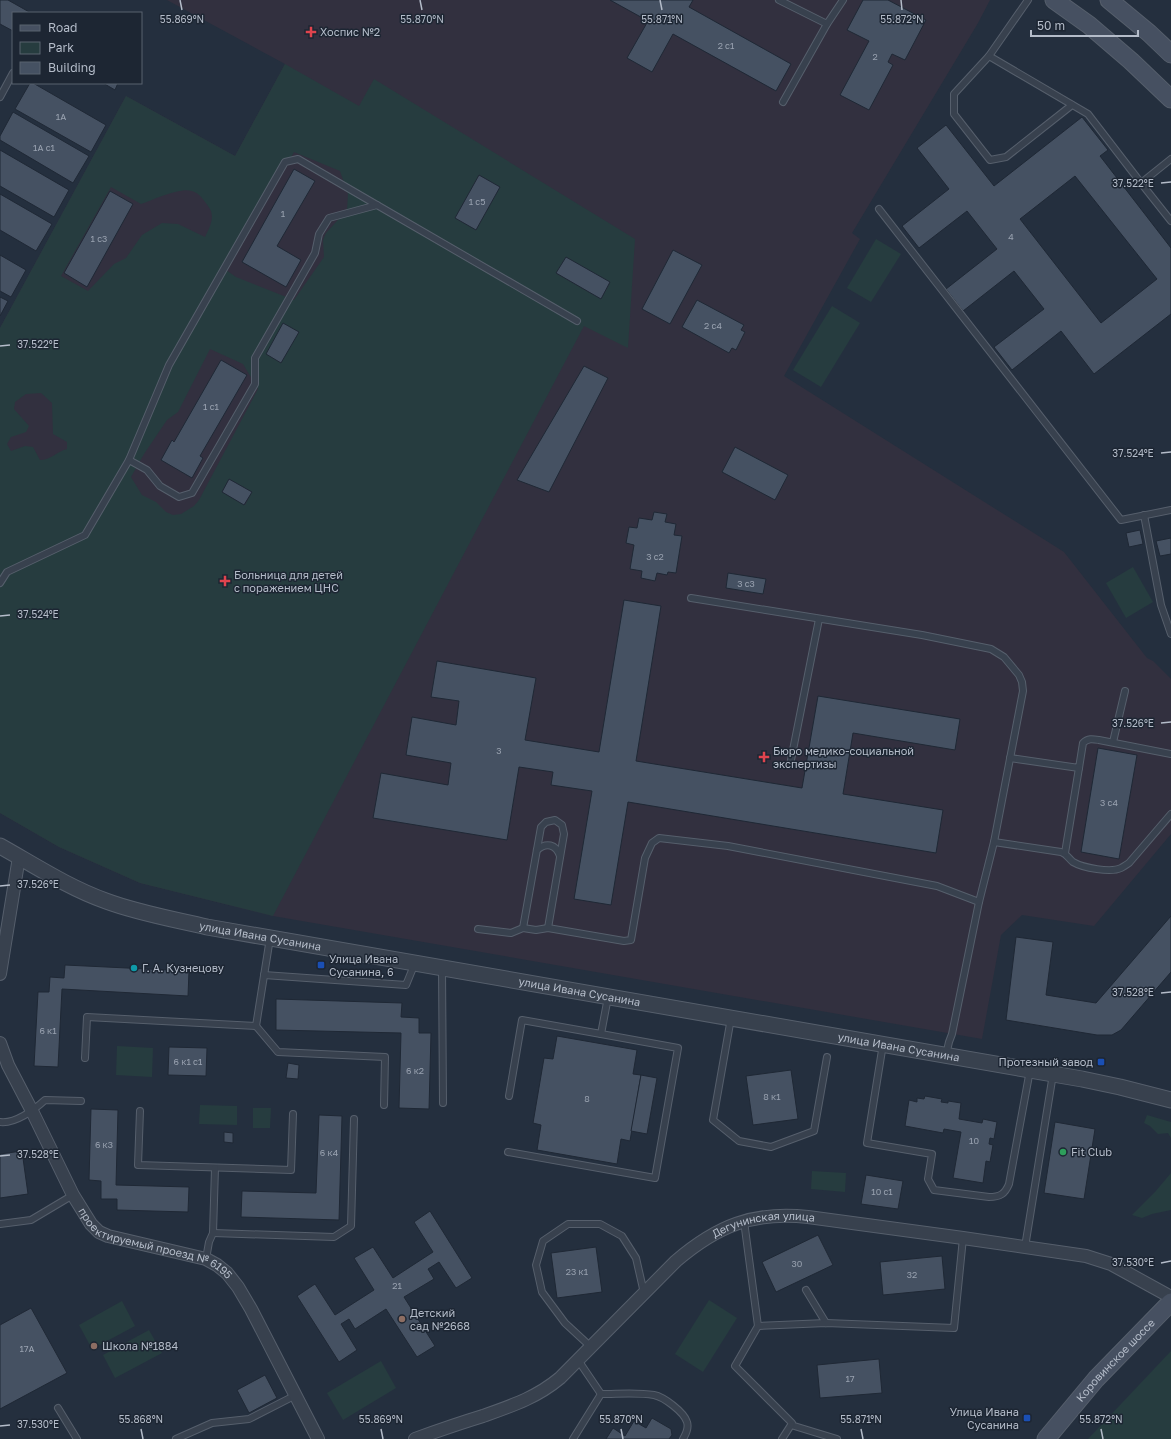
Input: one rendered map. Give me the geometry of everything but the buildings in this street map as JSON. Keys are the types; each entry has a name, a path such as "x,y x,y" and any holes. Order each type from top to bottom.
{"main road":[{"path":"1054,0 1089,25 1131,61 1171,99"},
{"path":"1116,3 1171,54"},
{"name":"Коровинское шоссе","path":"1046,1439 1096,1379 1171,1302"}],"street":[{"name":"улица Ивана Сусанина","path":"0,846 88,894 116,905 193,924 1053,1074 1120,1087 1171,1100"},
{"path":"0,974 19,857"},
{"name":"проектируемый проезд № 6195","path":"0,1043 8,1065 73,1195 91,1224 99,1232 108,1236 206,1259 227,1273 238,1287 251,1309 318,1439"},
{"name":"Дегунинская улица","path":"415,1439 518,1404 548,1389 676,1261 701,1241 714,1233 744,1221 770,1216 793,1216 1071,1253 1098,1259 1123,1270 1171,1297"}],"lane":[{"path":"779,0 827,24"},
{"path":"784,102 827,24 843,0"},
{"path":"1028,0 989,56 954,94 954,114 990,160 1006,158 1072,105"},
{"path":"989,56 1088,114 1171,221"},
{"path":"0,97 12,75"},
{"path":"0,583 7,572 85,535 129,460 169,365 285,162 298,159 577,321"},
{"path":"1141,183 1171,160"},
{"path":"129,460 147,470 160,486 179,496 192,493 255,384 255,358 315,253 319,234 328,218 377,205"},
{"path":"879,210 1121,520 1171,510"},
{"path":"1144,515 1161,605 1171,634"},
{"path":"691,598 922,635 983,647 991,649 1004,657 1019,675 1022,682 1023,691 994,842 979,902 952,1034 946,1055"},
{"path":"791,760 819,619"},
{"path":"1113,742 1125,691"},
{"path":"1065,853 1078,768 1083,743 1086,740 1090,739 1113,742 1171,754"},
{"path":"1010,758 1078,768"},
{"path":"994,842 1065,853 1073,862 1085,867 1111,870 1120,869 1129,863 1171,814"},
{"path":"523,928 542,827 546,822 555,820 562,825 564,829 548,928"},
{"path":"478,929 511,934 523,928 536,930 548,928 624,941 632,940 645,858 652,843 659,838 728,846 937,886 979,902"},
{"path":"537,850 543,846 552,845 556,848 560,856"},
{"path":"256,1026 270,938"},
{"path":"264,975 406,985 415,963"},
{"path":"442,968 443,1103"},
{"path":"601,1034 608,996"},
{"path":"85,1058 87,1017 256,1026 278,1052 385,1057 384,1105"},
{"path":"731,1018 713,1120 739,1141 771,1147 814,1131 827,1057"},
{"path":"508,1152 655,1178 678,1048 522,1020 509,1096"},
{"path":"883,1044 867,1143 932,1154 928,1179 934,1190 989,1197 1002,1195 1007,1190 1030,1070"},
{"path":"1025,1247 1053,1074"},
{"path":"0,1122 17,1118 32,1111 45,1100 81,1100"},
{"path":"140,1111 138,1166 291,1170 293,1114"},
{"path":"213,1233 334,1237 351,1226 354,1119"},
{"path":"206,1259 213,1233 215,1168"},
{"path":"0,1224 31,1220 73,1195"},
{"path":"744,1221 758,1326 735,1366 792,1423 791,1425"},
{"path":"591,1347 565,1323 542,1292 536,1265 543,1241 568,1224 600,1224 622,1236 636,1258 644,1294"},
{"path":"758,1326 826,1323 954,1328 963,1238"},
{"path":"806,1290 826,1323"},
{"path":"578,1360 601,1394"},
{"path":"573,1439 601,1394"},
{"path":"601,1394 645,1394 656,1396 666,1401 684,1415 688,1423 687,1432 683,1439"},
{"path":"176,1439 212,1423 249,1419 296,1395"},
{"path":"58,1408 77,1439"},
{"path":"782,1439 791,1425"},
{"path":"791,1425 837,1439"}],"shaded area":[{"path":"167,0 990,0 978,23 852,233 860,239 784,376 1064,552 1147,658 1153,661 1171,679 1171,834 1094,926 1022,915 1001,935 982,1039 273,916 140,883 59,847 0,813 0,328 126,96 235,156 285,64"}],"green space":[{"name":"Больница для детей с поражением ЦНС","path":"285,64 359,106 374,79 635,239 628,348 584,326 273,916 140,883 59,847 0,813 0,328 126,96 235,156","holes":["294,152 340,171 348,194 347,210 326,233 323,240 324,257 294,300 236,277 226,270","479,175 500,187 476,230 455,218","111,187 141,204 174,192 187,190 197,193 205,201 212,214 210,225 205,237 178,224 162,223 142,235 126,258 114,264 88,291 61,276","566,257 610,283 601,299 557,274","210,349 243,364 258,389 199,500 194,506 181,514 173,515 166,512 156,502 142,495 131,477 144,454 167,420 178,412","41,393 52,403 53,434 67,442 67,449 44,460 40,460 33,447 25,446 11,451 7,444 11,437 26,432 29,426 14,409 15,402 26,394","229,479 252,492 245,505 222,492"]},
{"path":"876,239 901,254 871,302 847,288"},
{"path":"832,306 860,323 821,387 793,370"},
{"path":"1133,567 1153,602 1126,618 1106,583"},
{"path":"117,1046 153,1048 152,1077 116,1075"},
{"path":"200,1105 237,1106 237,1125 199,1124"},
{"path":"253,1108 271,1108 270,1128 253,1128"},
{"path":"1147,1115 1171,1122 1171,1138 1168,1133 1158,1134 1150,1126 1144,1123"},
{"path":"812,1171 846,1173 845,1192 811,1189"},
{"path":"1171,1173 1171,1210 1142,1218 1132,1215 1155,1192"},
{"path":"709,1300 737,1318 703,1372 675,1354"},
{"path":"122,1301 135,1326 92,1349 79,1325"},
{"path":"149,1330 162,1353 115,1378 103,1355"},
{"path":"1171,1351 1171,1439 1088,1439"},
{"path":"381,1361 396,1388 343,1420 327,1393"}],"place":[{"name":"Хоспис №2","path":"311,32"},
{"name":"Больница для детей с поражением ЦНС","path":"225,581"},
{"name":"Бюро медико-социальной экспертизы","path":"764,757"},
{"name":"Улица Ивана Сусанина, 6","path":"321,965"},
{"name":"Г. А. Кузнецову","path":"134,968"},
{"name":"Протезный завод","path":"1101,1062"},
{"name":"Fit Club","path":"1063,1152"},
{"name":"Детский сад №2668","path":"402,1319"},
{"name":"Школа №1884","path":"94,1346"},
{"name":"Улица Ивана Сусанина","path":"1027,1418"}]}
